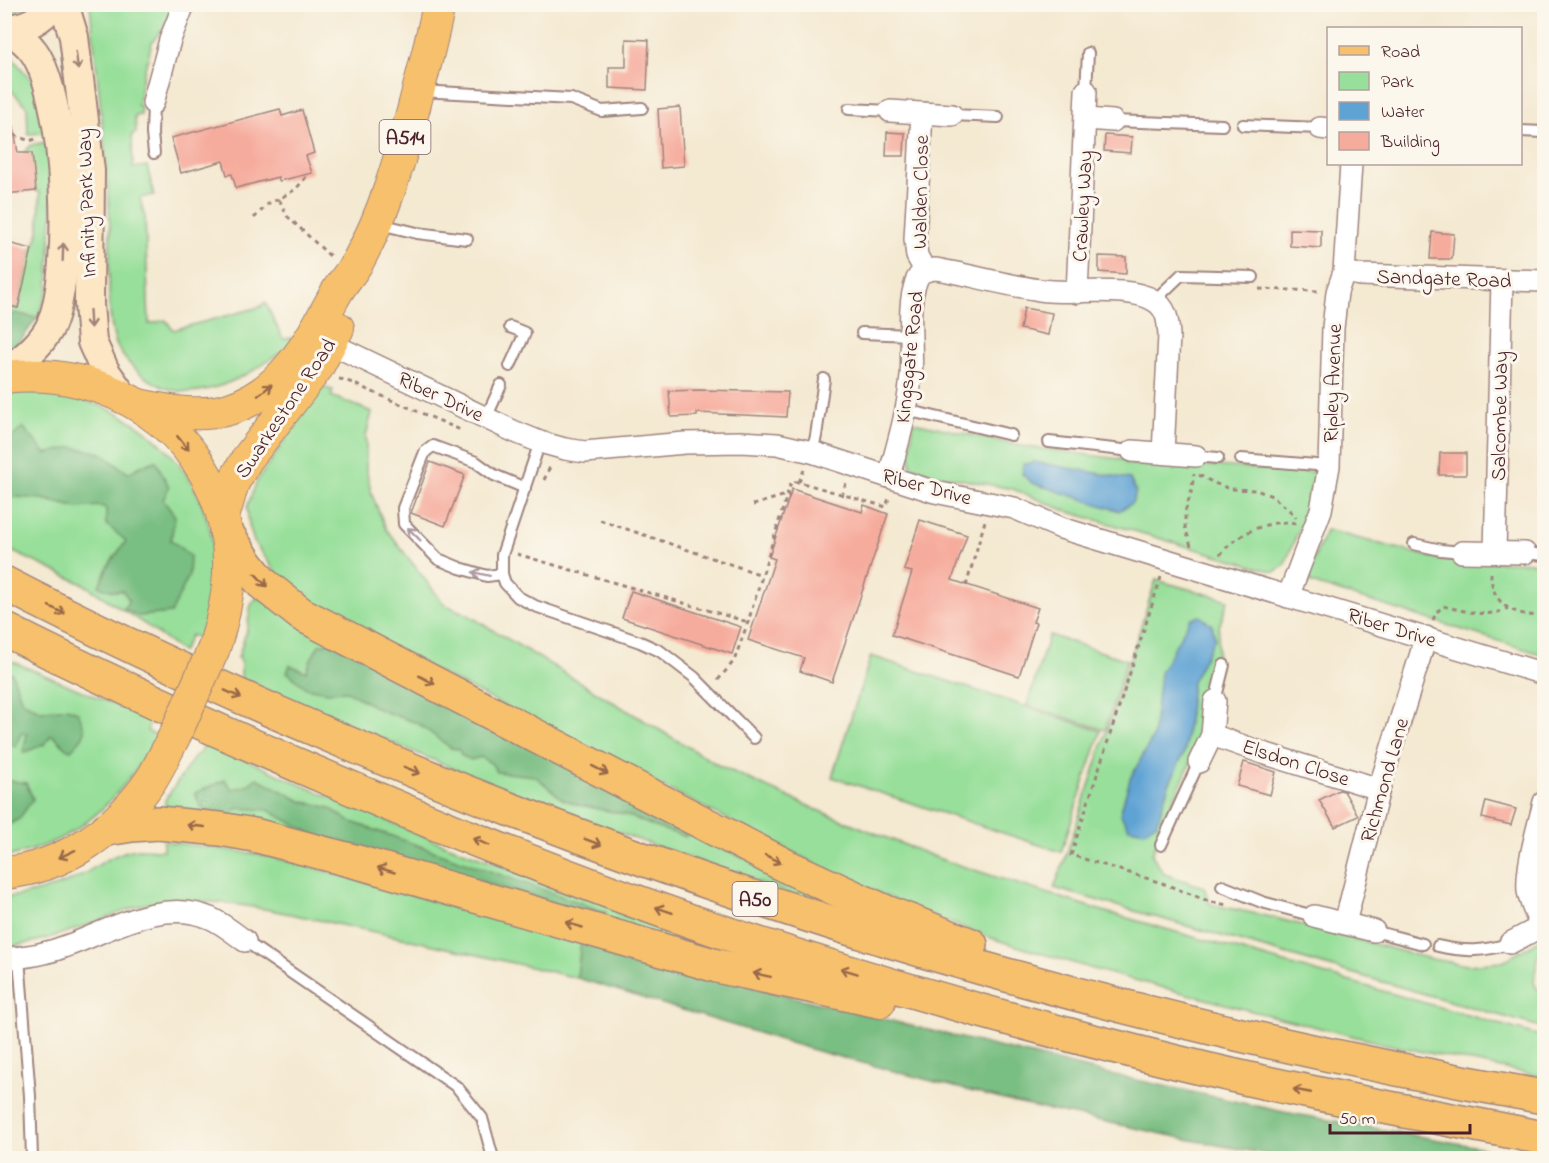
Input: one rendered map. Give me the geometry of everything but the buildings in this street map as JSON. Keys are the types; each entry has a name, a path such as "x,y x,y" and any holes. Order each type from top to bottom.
{"highway":[{"path":"225,525 247,564 262,583 301,614 786,866 935,932 987,951 1150,1002 1239,1036"},
{"name":"A50","path":"4,584 266,708 500,806 767,903 970,966 1074,995 1239,1036 1418,1074 1545,1097"},
{"name":"A50","path":"4,628 230,736 504,852 758,943 1016,1021 1148,1056 1290,1088 1545,1138"},
{"path":"107,829 158,823 254,835 361,863 717,966 833,990 994,1028 1148,1056"}],"main road":[{"name":"Swarkestone Road","path":"225,525 233,483 247,459 306,384 322,340 351,295 346,262 376,223 396,168 439,4"},
{"name":"Swarkestone Road","path":"131,400 172,412 212,412 237,406 267,388 294,362 322,340"},
{"path":"4,376 45,375 101,387 131,400 160,421 191,454 205,473 225,525 229,578 226,605 214,648 175,735 151,779 107,829 78,849 32,868 4,873"}],"street":[{"path":"6,29 29,24 39,19 53,4"},
{"name":"Infinity Park Way","path":"64,4 74,37 90,171 89,304 92,342 105,370 131,400"},
{"path":"153,103 170,40 184,4"},
{"name":"Infinity Park Way","path":"4,376 38,345 49,328 59,300 65,203 58,134 42,68 34,52 22,39 6,29"},
{"name":"Crawley Way","path":"1077,293 1086,91"},
{"name":"Walden Close","path":"890,111 952,115"},
{"name":"Walden Close","path":"922,113 915,239 917,256 925,270"},
{"name":"Crawley Way","path":"1086,119 1113,121"},
{"name":"Ripley Avenue","path":"1288,597 1322,510 1329,466 1333,328 1337,292 1344,272 1351,165"},
{"name":"Kingsgate Road","path":"889,486 906,410 911,374 911,312 914,289 918,276 925,270 936,269 1039,290 1077,293 1130,292 1155,300"},
{"name":"Sandgate Road","path":"1344,272 1360,276 1545,281"},
{"name":"Salcombe Way","path":"1493,552 1502,280"},
{"path":"1155,300 1168,316 1169,335 1163,453"},
{"name":"Riber Drive","path":"322,340 486,418 540,442 565,449 585,452 685,443 741,442 777,444 812,452 889,486 935,492 1014,508 1061,528 1545,674"},
{"path":"1132,451 1196,456"},
{"path":"1462,552 1535,554"},
{"name":"Richmond Lane","path":"1345,923 1379,789 1426,637"},
{"path":"1199,762 1212,735 1215,701"},
{"name":"Elsdon Close","path":"1212,735 1379,789"},
{"path":"1510,943 1543,926 1531,904 1528,872 1545,802"},
{"path":"12,958 69,945 119,925 166,911 184,912 209,918 245,940"},
{"path":"1314,916 1374,931"}],"lane":[{"path":"1086,91 1088,54"},
{"path":"418,91 571,99 602,111 642,108"},
{"path":"153,103 154,153"},
{"path":"849,109 890,111"},
{"path":"952,115 998,117"},
{"path":"1113,121 1222,124"},
{"path":"1243,125 1324,128"},
{"path":"1522,131 1545,132"},
{"path":"376,223 417,233 467,239"},
{"path":"1155,300 1181,274 1253,277"},
{"path":"510,327 525,333 510,366"},
{"path":"862,333 911,335"},
{"path":"812,452 824,379"},
{"path":"486,418 501,385"},
{"path":"906,410 1011,435"},
{"path":"540,442 502,555 502,574 505,583 518,597 535,606 660,651 685,670 754,738"},
{"path":"1049,442 1132,451"},
{"path":"502,574 488,576 438,559 404,524 403,508 424,453 433,446 476,462 494,475 525,488"},
{"path":"1196,456 1218,458"},
{"path":"1241,459 1329,466"},
{"path":"1414,544 1462,552"},
{"path":"1215,701 1224,665"},
{"path":"1161,845 1199,762"},
{"path":"1222,886 1262,902 1314,916"},
{"path":"1374,931 1423,944"},
{"path":"245,940 457,1087 483,1118 493,1158"},
{"path":"1438,946 1457,951 1480,951 1510,943"},
{"path":"12,958 30,1096 32,1158"}],"path":[{"path":"6,131 29,141 58,134"},
{"path":"254,218 269,202 296,189 306,177"},
{"path":"279,199 287,216 346,262"},
{"path":"542,484 550,467 564,462 565,449"},
{"path":"1185,565 1191,545 1185,527 1185,512 1194,471 1230,489 1256,490 1272,496 1295,515 1298,523 1285,521 1265,525 1241,536 1220,556 1214,574"},
{"path":"799,482 800,476"},
{"path":"842,496 847,481"},
{"path":"709,693 734,660 791,482 799,482 886,507 889,486"},
{"path":"753,505 788,496"},
{"path":"966,586 986,519"},
{"path":"600,520 762,575"},
{"path":"520,544 517,554 748,622"},
{"path":"1493,552 1491,582 1497,598 1516,613 1545,616"},
{"path":"1161,576 1071,855 1162,883 1208,901 1232,906"},
{"path":"1426,637 1436,613 1443,606 1489,614 1497,614 1508,608"}],"green space":[{"path":"5,4 31,4 31,5 6,12"},
{"path":"90,5 174,5 167,23 152,42 141,84 138,106 141,106 141,115 135,116 136,133 132,134 133,168 147,166 154,195 140,198 145,218 149,324 166,320 173,330 260,307 265,302 283,339 299,337 256,369 221,385 186,392 160,386 130,364 118,348 111,322 107,171"},
{"path":"4,51 35,84 44,133 28,134 27,107 5,84"},
{"path":"47,142 52,214 48,290 37,318 14,313 5,323 5,308 18,308 32,249 39,232 40,192 36,191 24,153 31,145"},
{"path":"14,313 37,318 19,343 5,355 5,323"},
{"path":"321,387 333,390 331,396 372,412 366,436 366,469 372,495 386,529 444,604 468,615 718,765 817,810 940,859 1099,910 1544,1037 1544,1077 1381,1043 1240,1008 1093,969 997,940 945,921 843,878 377,641 285,585 254,542 249,525 247,507 257,481"},
{"path":"20,392 61,395 100,406 134,423 164,447 187,476 204,510 213,548 213,590 201,639 191,635 182,652 85,585 5,548 5,394"},
{"path":"914,422 1021,446 1126,460 1126,464 1197,469 1198,465 1315,472 1303,519 1284,566 1274,572 1066,511 1013,489 932,474 911,466 910,449"},
{"path":"23,427 46,454 73,447 101,453 128,473 156,461 169,487 163,500 175,516 171,540 190,556 189,575 171,613 139,616 124,609 129,600 123,591 113,591 99,586 108,566 126,541 106,524 106,508 100,506 78,508 42,499 5,496 5,444"},
{"path":"1326,530 1442,560 1544,563 1544,655 1311,583 1308,574"},
{"path":"1156,580 1228,600 1219,627 1217,658 1205,696 1201,730 1190,764 1165,818 1152,855 1164,874 1204,887 1210,904 1275,918 1431,959 1467,965 1502,962 1543,938 1543,946 1537,958 1534,983 1544,999 1544,1028 1054,888","holes":["1215,638 1192,682 1185,750 1168,787 1157,823 1130,779 1153,737"]},
{"path":"258,597 919,934 776,889 533,802 241,679 241,660 238,658 247,629 250,609"},
{"path":"1049,635 1127,660 1105,730 1027,705"},
{"path":"333,642 622,791 627,802 685,831 686,837 624,814 579,805 562,799 535,776 497,772 492,764 481,757 471,760 462,756 458,749 451,748 417,723 380,710 347,691 327,692 306,688 287,672 290,665 306,672 319,645"},
{"path":"871,656 1101,731 1061,852 832,777"},
{"path":"4,658 151,720 147,731 158,736 128,780 95,815 77,829 55,841 5,857"},
{"path":"4,671 12,673 22,701 41,711 67,708 78,712 84,733 81,740 71,750 51,735 45,744 23,753 27,734 21,733 16,747 10,744 8,737 10,727 5,729"},
{"path":"206,741 301,785 446,845 797,971 165,811 165,800 196,755 199,755"},
{"path":"257,778 301,801 330,808 349,821 606,912 605,917 316,836 268,810 239,808 225,820 205,812 195,793 225,780 232,789 246,786"},
{"path":"5,780 26,783 33,799 19,819 5,827"},
{"path":"163,841 257,854 297,863 581,942 577,978 301,916 255,907 208,902 146,904 77,929 29,943 5,947 4,898 37,892 68,882 111,858 129,851 163,850"},
{"path":"581,942 757,988 1109,1074 1284,1112 1485,1148 1483,1158 1289,1158 1016,1103 817,1051 577,978"}],"water":[{"path":"1035,462 1130,479 1136,492 1132,503 1119,511 1032,483 1022,474 1024,464"},
{"path":"1200,616 1212,625 1215,638 1192,682 1185,750 1168,787 1157,823 1145,831 1129,828 1120,814 1130,779 1153,737 1160,673 1190,619"}]}
